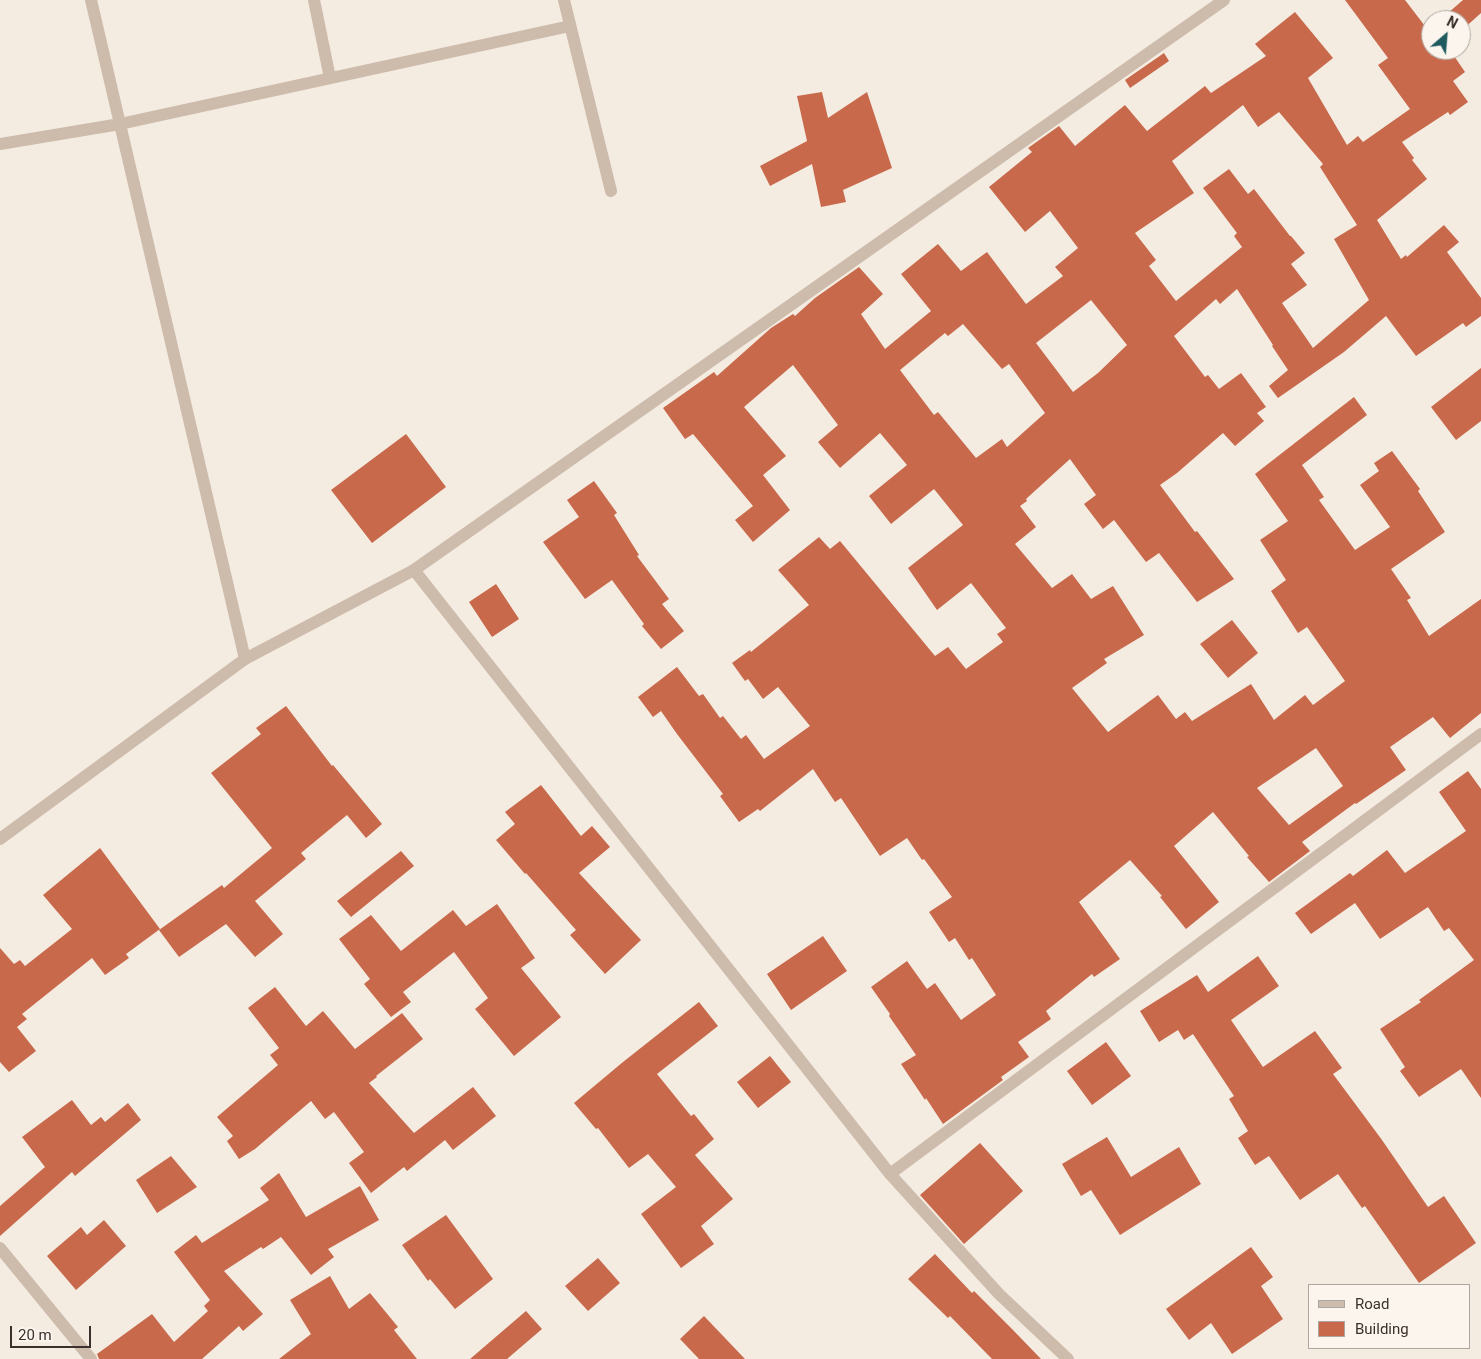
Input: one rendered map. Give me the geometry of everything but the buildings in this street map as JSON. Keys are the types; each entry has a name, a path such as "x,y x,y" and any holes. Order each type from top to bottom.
{"street":[{"path":"91,0 245,659"},
{"path":"314,0 330,78"},
{"path":"564,0 611,191"},
{"path":"0,839 245,659 414,570 1224,0"},
{"path":"0,144 120,124 570,26"},
{"path":"414,570 890,1174 999,1294 1068,1359"},
{"path":"890,1174 1481,734"},
{"path":"0,1248 91,1359"}]}
